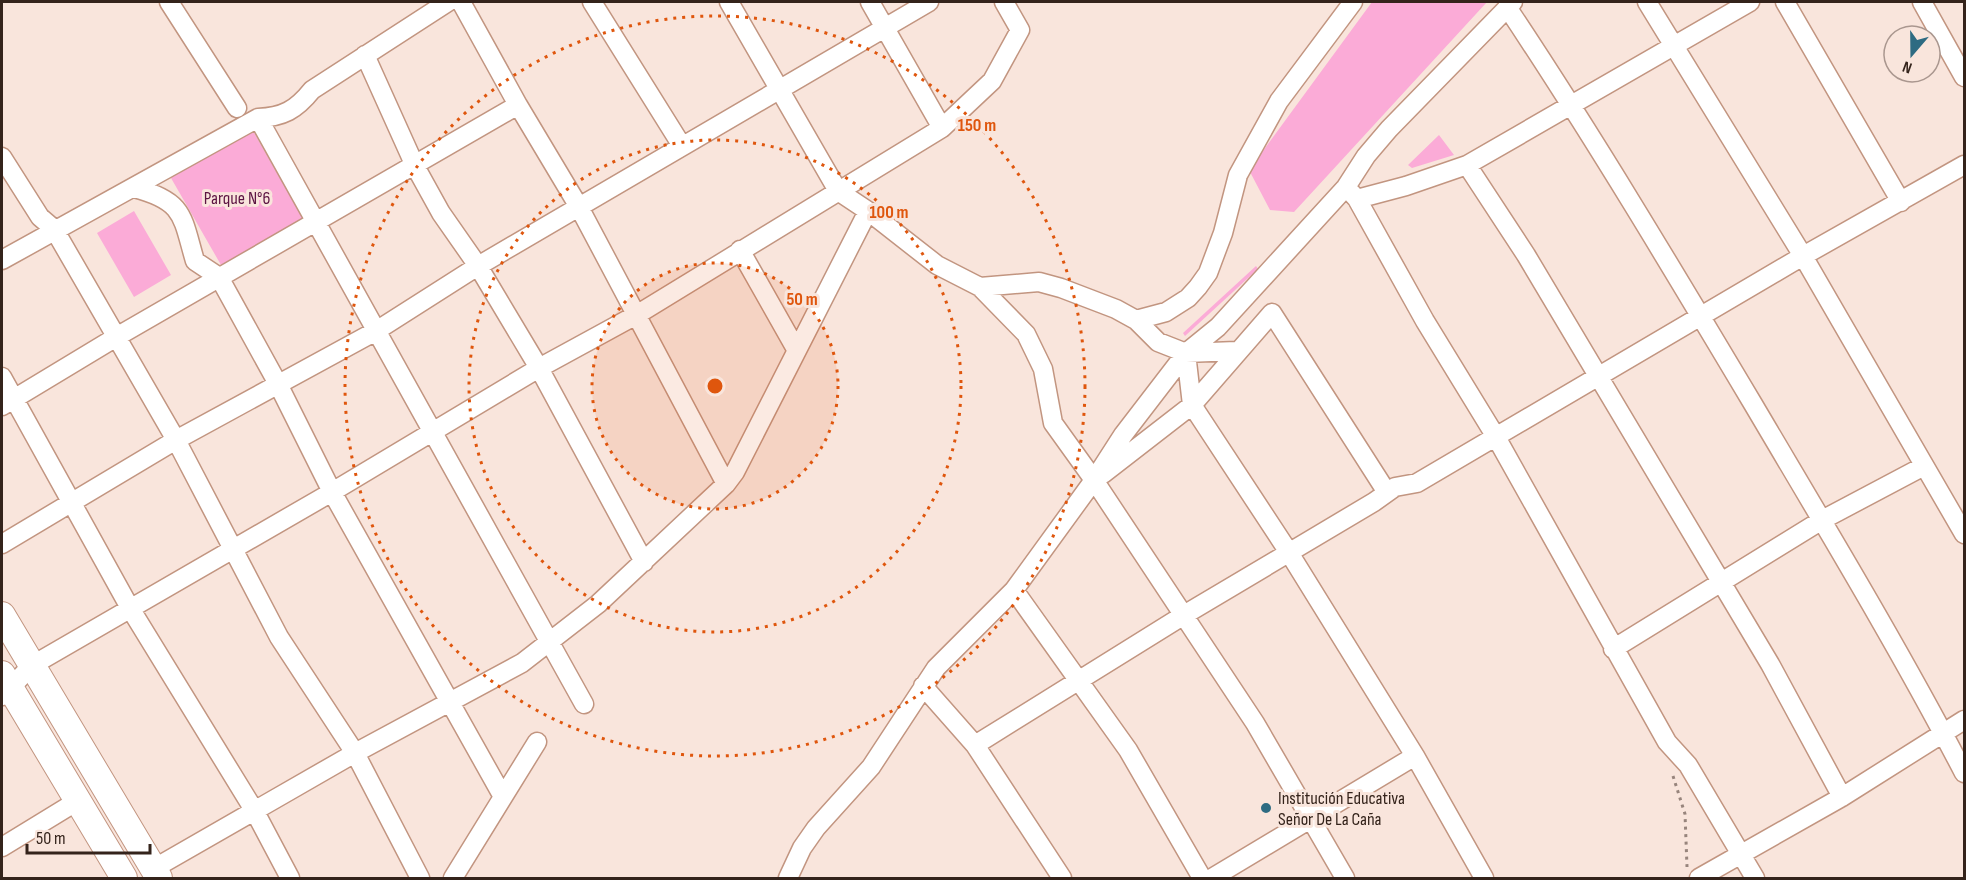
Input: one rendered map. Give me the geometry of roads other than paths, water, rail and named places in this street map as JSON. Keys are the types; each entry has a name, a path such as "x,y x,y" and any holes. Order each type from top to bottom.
{"main road":[{"path":"2,615 156,874"},
{"path":"4,687 79,800 124,879"}],"street":[{"path":"2,260 54,229 134,188 258,118 288,113 301,104 312,90 448,2"},
{"path":"461,2 638,314 726,484"},
{"path":"592,2 682,146"},
{"path":"729,2 782,90 838,191 868,211 937,265 980,287 1026,334 1043,369 1053,423 1094,480 1255,723 1345,879"},
{"path":"870,2 942,128"},
{"path":"2,544 70,501 176,440 376,331 478,266 782,90 885,26 930,2"},
{"path":"4,687 31,666 332,492 539,368 638,314 942,128 992,81 1020,30 1004,2"},
{"path":"1136,320 1166,312 1188,298 1208,273 1223,233 1238,175 1278,101 1353,2"},
{"path":"1647,2 1803,256 1965,534"},
{"path":"1352,193 1406,186 1467,165 1750,2"},
{"path":"1785,2 1901,202"},
{"path":"1922,2 1965,77"},
{"path":"177,4 237,108"},
{"path":"788,879 807,842 871,767 923,686 954,650 1014,590 1094,480 1123,435 1186,353 1218,327 1352,193 1366,156 1389,129 1510,4 1822,520 1965,773"},
{"path":"365,55 415,166 441,213 478,266 539,368 644,562"},
{"path":"8,402 219,277 518,105"},
{"path":"258,118 584,704"},
{"path":"2,157 40,217 54,229 118,336 176,440 279,637 355,753 420,879"},
{"path":"1467,165 1526,255 1720,585 1770,664 1842,797"},
{"path":"975,745 1288,551 1374,502 1386,490 1417,483 1803,256 1965,165"},
{"path":"134,188 160,198 180,214 187,226 195,261 219,277 278,384 332,492 502,795"},
{"path":"1352,193 1425,321 1496,436 1667,742 1688,765 1742,852 1755,879"},
{"path":"156,874 254,810 522,663 598,604 644,562 726,484 735,472 868,211"},
{"path":"740,250 796,349"},
{"path":"980,287 1039,282 1089,297 1136,320 1158,342 1186,353 1236,351"},
{"path":"1094,480 1192,405 1236,351 1272,313 1386,490"},
{"path":"1186,353 1192,405 1288,551 1415,756 1484,879"},
{"path":"2,377 8,402 70,501 130,608 254,810 291,879"},
{"path":"1613,649 1822,520 1924,466"},
{"path":"1014,590 1128,750 1202,879"},
{"path":"923,686 975,745 1062,879"},
{"path":"1693,873 1742,852 1842,797 1965,720"},
{"path":"453,879 502,795 537,742"},
{"path":"1212,879 1313,820 1415,756"},
{"path":"2,847 79,800"}],"place":[{"name":"Institución Educativa Señor De La Caña","path":"1266,808"}],"park label":[{"name":"Parque N°6","path":"237,198"}]}
